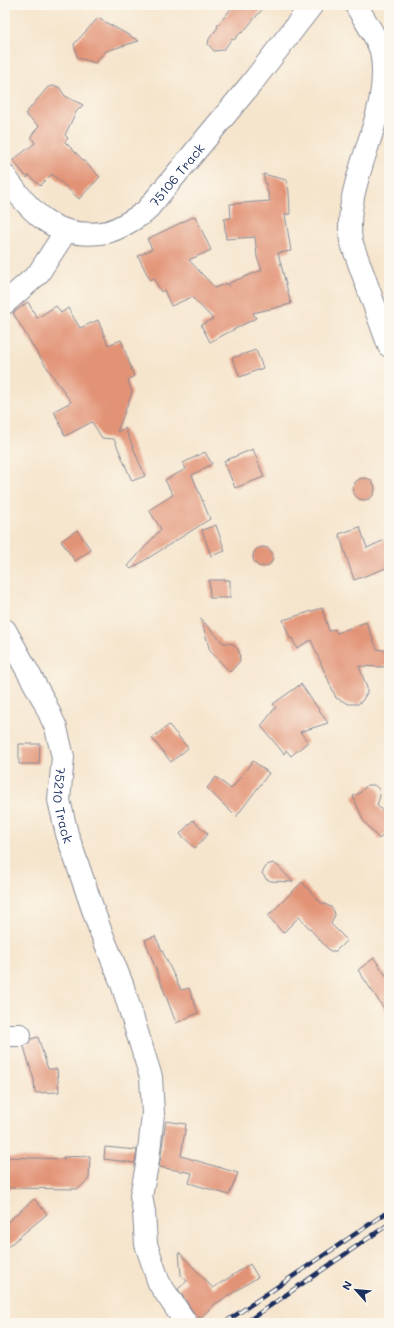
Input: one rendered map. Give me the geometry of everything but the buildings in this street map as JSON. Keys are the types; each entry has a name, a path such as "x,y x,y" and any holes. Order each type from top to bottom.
{"street":[{"name":"75106 Track","path":"5,176 22,201 38,217 66,231 79,234 108,232 145,212 251,84 312,5"},
{"path":"356,5 381,51 386,90 383,110 352,209 350,229 351,241 389,346"},
{"path":"5,302 38,274 66,231"},
{"name":"75210 Track","path":"5,630 44,701 56,728 63,757 60,800 67,834 99,927 122,984 151,1077 153,1114 148,1160 140,1196 144,1212 146,1244 159,1283 186,1323"}],"railway":[{"path":"224,1323 389,1211"},
{"path":"245,1323 389,1224"}]}
